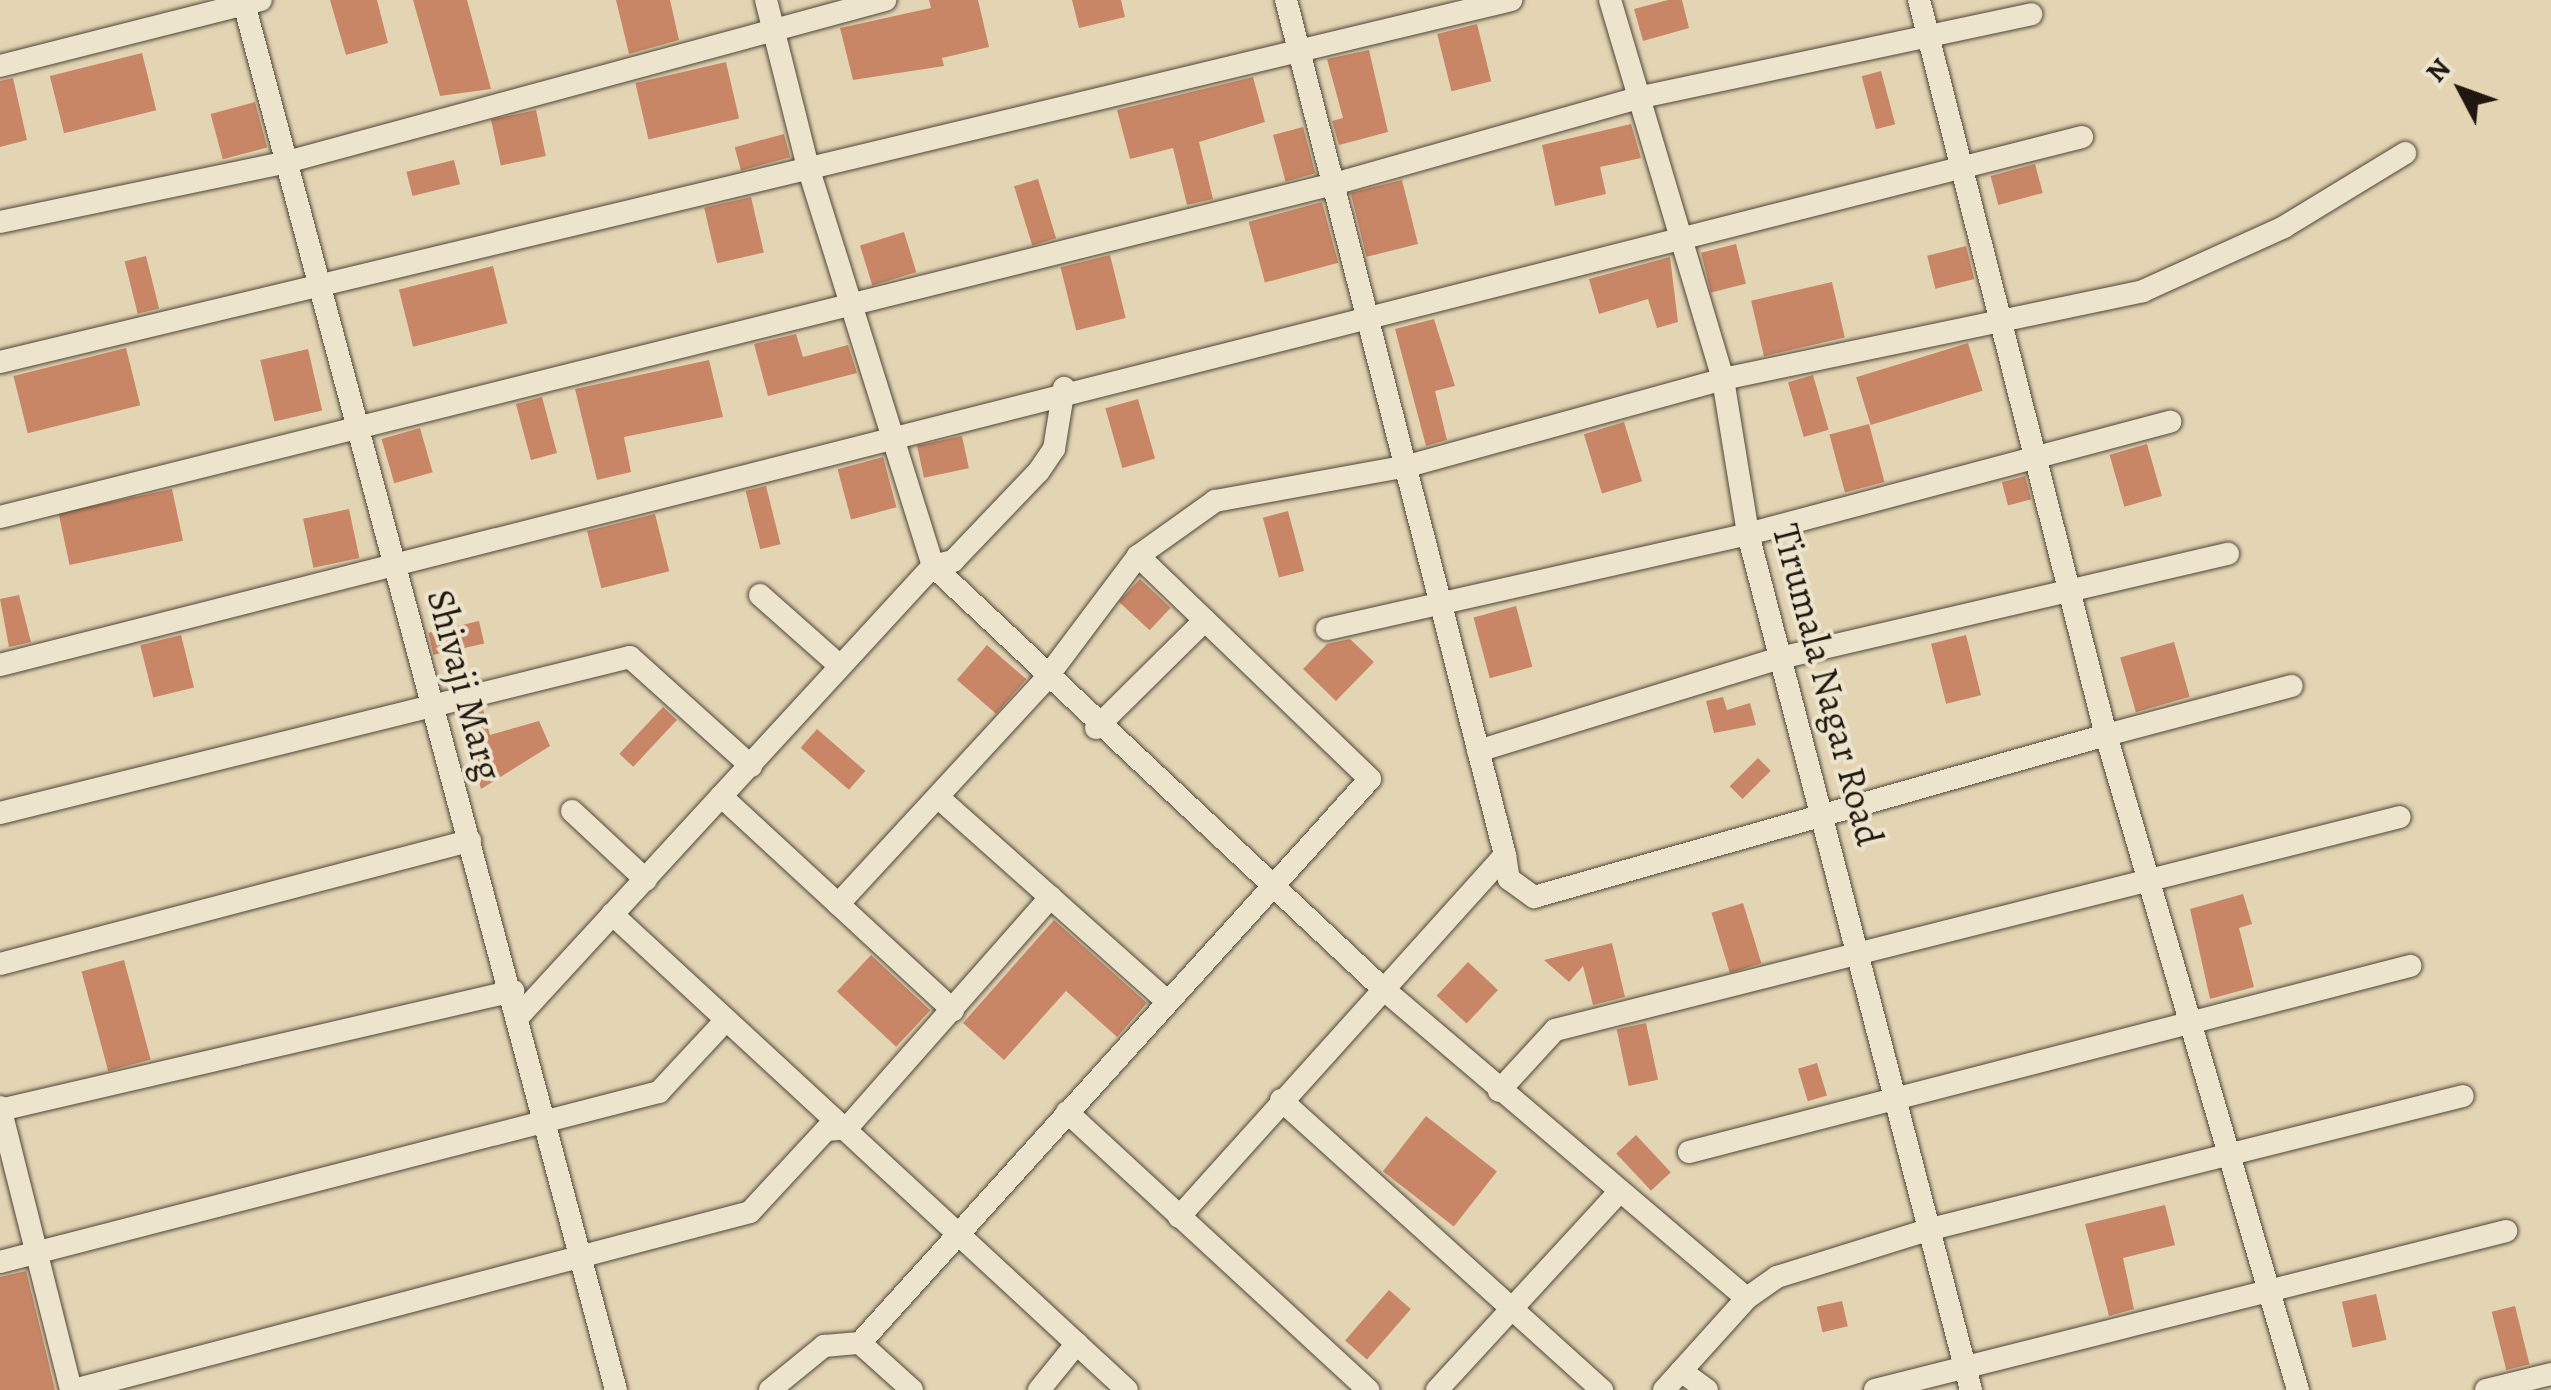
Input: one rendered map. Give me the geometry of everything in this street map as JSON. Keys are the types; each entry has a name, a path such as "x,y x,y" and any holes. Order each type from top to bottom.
{"street":[{"path":"766,0 808,167 933,566 1096,728 1382,987 1618,1193 1747,1298"},
{"path":"0,222 283,163 885,0"},
{"path":"1286,0 1408,466 1509,879 1534,897 1827,810 2292,686"},
{"path":"0,362 316,290 808,167 1511,0"},
{"name":"Tirumala Nagar Road","path":"1610,0 1723,379 1748,534 1780,658 1827,810 1971,1390"},
{"path":"1919,0 2040,454 2106,735 2298,1390"},
{"path":"0,66 249,1"},
{"name":"Shivaji Marg","path":"249,1 283,163 316,290 435,703 616,1390"},
{"path":"0,517 852,301 1334,184 1642,97 2031,14"},
{"path":"0,665 395,569 1064,388 1679,235 1962,170 2082,137"},
{"path":"838,904 1045,680 1138,556 1216,501 1408,466 1723,379 2143,290 2284,227 2405,153"},
{"path":"520,1016 933,566 953,561 1040,471 1054,449 1064,388"},
{"path":"1327,629 1442,608 1748,534 2170,422"},
{"path":"1478,750 1780,658 2228,554"},
{"path":"770,1390 824,1346 860,1343 1370,778 1138,556"},
{"path":"760,595 840,666"},
{"path":"1096,728 1205,620"},
{"path":"0,813 630,657 751,766"},
{"path":"720,796 953,1010"},
{"path":"939,798 1167,1001"},
{"path":"572,811 646,880"},
{"path":"1500,1091 1555,1030 2400,817"},
{"path":"0,964 470,840"},
{"path":"1179,1217 1382,987 1505,855"},
{"path":"513,991 0,1109 72,1390 750,1212 826,1130 848,1128 1051,898"},
{"path":"612,914 848,1128 1127,1390"},
{"path":"1689,1152 2410,966"},
{"path":"0,1262 660,1092 726,1020"},
{"path":"1664,1390 1747,1298 1778,1277 1931,1229 2463,1096"},
{"path":"1282,1100 1602,1390"},
{"path":"1067,1112 1368,1390"},
{"path":"1437,1390 1618,1193"},
{"path":"1875,1390 1964,1362 2270,1296 2506,1231"},
{"path":"860,1343 912,1390"},
{"path":"1039,1390 1076,1343"},
{"path":"1681,1371 1707,1390"},
{"path":"2486,1390 2551,1374"}],"building":[{"path":"330,0 377,0 388,43 346,55"},
{"path":"413,0 467,0 491,89 440,96"},
{"path":"616,0 670,0 679,40 629,54"},
{"path":"929,0 978,0 989,47 942,58 944,66 853,80 840,28 931,8"},
{"path":"1072,0 1121,0 1125,17 1079,28"},
{"path":"1682,0 1689,28 1643,41 1634,9"},
{"path":"1477,24 1491,81 1451,91 1437,34"},
{"path":"1369,50 1388,132 1339,145 1332,121 1343,118 1327,59"},
{"path":"142,53 156,110 64,133 50,76"},
{"path":"726,62 739,119 648,139 635,83"},
{"path":"1881,71 1895,124 1876,129 1862,76"},
{"path":"1253,77 1265,122 1199,142 1213,199 1187,205 1173,148 1130,159 1117,110"},
{"path":"13,78 27,140 0,147 0,81"},
{"path":"255,102 267,147 223,159 211,114"},
{"path":"536,110 546,156 501,166 491,120"},
{"path":"1631,124 1641,158 1600,167 1606,194 1555,206 1542,145"},
{"path":"1303,127 1315,173 1285,181 1273,135"},
{"path":"784,134 790,157 741,170 735,147"},
{"path":"454,160 460,184 413,196 406,172"},
{"path":"2035,164 2043,193 1998,205 1991,176"},
{"path":"1038,179 1056,238 1032,246 1014,186"},
{"path":"1402,180 1418,244 1367,257 1351,193"},
{"path":"751,197 764,253 717,263 704,208"},
{"path":"1322,202 1338,263 1265,283 1249,222"},
{"path":"904,232 916,272 872,286 860,245"},
{"path":"1736,244 1746,284 1711,292 1701,253"},
{"path":"1966,246 1974,279 1935,289 1927,256"},
{"path":"1110,255 1126,318 1076,330 1061,267"},
{"path":"146,256 159,308 138,314 125,261"},
{"path":"1670,257 1678,322 1657,328 1648,299 1599,314 1589,279"},
{"path":"493,266 507,323 413,347 399,289"},
{"path":"1832,282 1845,338 1764,356 1751,301"},
{"path":"1434,319 1455,386 1435,391 1447,440 1426,446 1395,329"},
{"path":"796,334 803,357 848,345 857,373 768,396 754,344"},
{"path":"1968,343 1983,391 1871,425 1856,377"},
{"path":"126,348 140,405 28,433 13,376"},
{"path":"308,349 322,410 274,421 260,360"},
{"path":"709,360 723,417 624,437 631,472 597,480 575,389"},
{"path":"1813,375 1829,430 1804,437 1788,382"},
{"path":"542,397 557,453 531,460 516,404"},
{"path":"1138,399 1155,459 1122,468 1105,408"},
{"path":"1624,422 1642,481 1602,494 1584,434"},
{"path":"1869,424 1885,482 1845,493 1829,435"},
{"path":"420,428 433,472 394,483 382,439"},
{"path":"962,436 969,468 924,478 917,446"},
{"path":"2147,444 2162,496 2124,507 2110,455"},
{"path":"883,457 896,507 851,519 838,469"},
{"path":"2025,476 2031,499 2008,505 2002,482"},
{"path":"766,486 781,544 760,549 746,491"},
{"path":"172,489 183,541 70,565 59,513"},
{"path":"349,509 359,558 313,568 303,519"},
{"path":"1288,511 1304,571 1279,578 1263,518"},
{"path":"655,514 669,571 601,588 587,531"},
{"path":"1140,579 1171,608 1150,630 1119,602"},
{"path":"19,595 31,642 9,647 0,599"},
{"path":"1516,606 1532,667 1490,678 1473,617"},
{"path":"479,621 484,643 434,655 428,633"},
{"path":"181,635 194,687 153,698 140,645"},
{"path":"1966,635 1981,695 1946,704 1931,644"},
{"path":"1350,639 1374,662 1336,701 1303,669 1327,644"},
{"path":"2174,642 2190,697 2136,712 2120,657"},
{"path":"987,645 1026,679 996,714 957,680"},
{"path":"1723,697 1727,710 1750,703 1756,725 1714,733 1706,701"},
{"path":"663,707 677,720 633,767 619,754"},
{"path":"483,709 490,735 539,721 550,746 481,789 463,714"},
{"path":"817,729 865,771 849,790 801,748"},
{"path":"1758,758 1771,771 1742,799 1730,786"},
{"path":"2243,894 2252,924 2239,928 2254,987 2210,999 2190,909"},
{"path":"1743,903 1761,963 1730,973 1711,913"},
{"path":"1054,920 1147,1003 1117,1037 1066,991 1004,1060 963,1023"},
{"path":"1612,943 1625,997 1593,1005 1583,966 1569,982 1544,960"},
{"path":"871,955 930,1010 896,1047 837,992"},
{"path":"124,960 151,1059 108,1071 81,971"},
{"path":"1468,962 1498,990 1467,1024 1437,996"},
{"path":"1646,1023 1658,1080 1629,1086 1617,1029"},
{"path":"1817,1063 1827,1096 1808,1101 1798,1069"},
{"path":"1426,1116 1497,1171 1454,1227 1383,1171"},
{"path":"1636,1135 1671,1172 1651,1191 1616,1153"},
{"path":"2165,1205 2175,1245 2123,1258 2134,1309 2109,1316 2085,1224"},
{"path":"26,1271 55,1390 0,1390 0,1277"},
{"path":"1389,1290 1411,1309 1367,1360 1345,1341"},
{"path":"2376,1294 2387,1340 2352,1348 2342,1302"},
{"path":"1842,1301 1848,1326 1823,1332 1817,1307"},
{"path":"2515,1306 2530,1364 2506,1370 2492,1312"}]}
